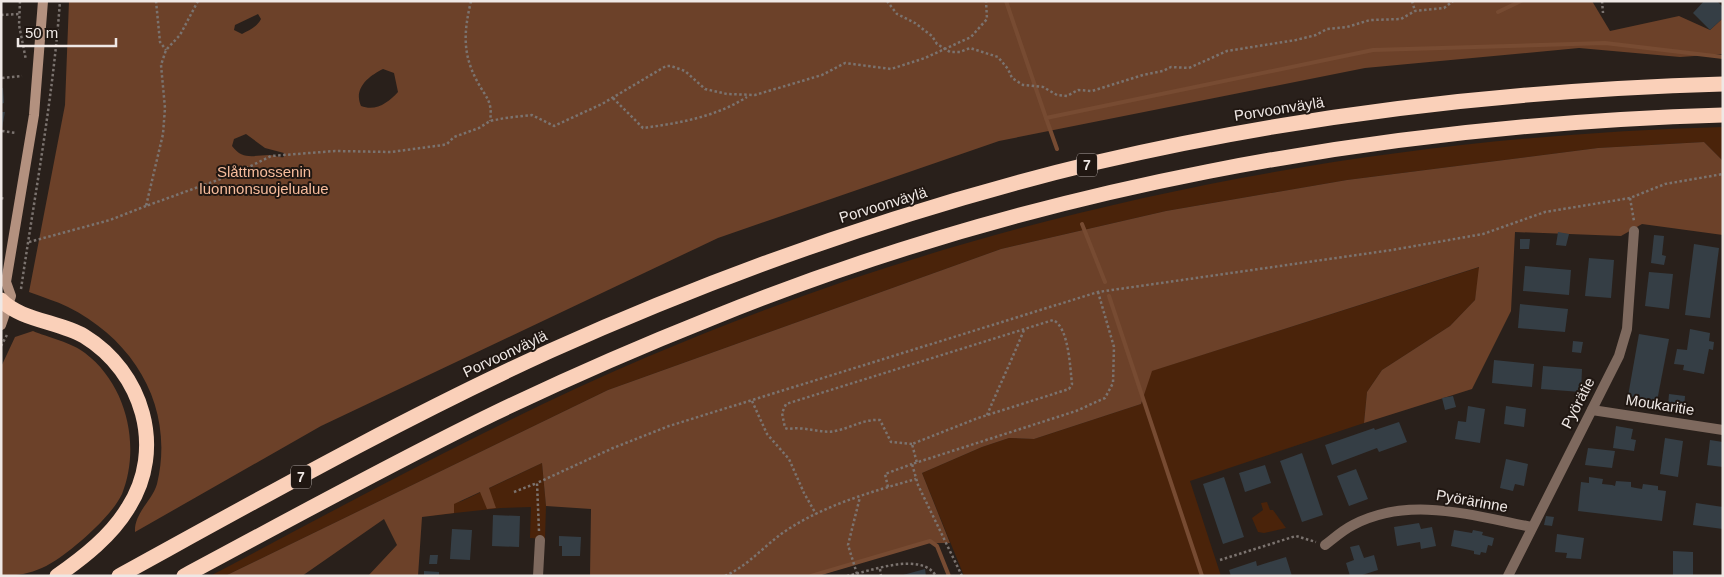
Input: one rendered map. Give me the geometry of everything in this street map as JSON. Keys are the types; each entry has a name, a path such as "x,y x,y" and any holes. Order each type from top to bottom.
{"highway":[{"name":"Porvoonväylä","path":"119,576 405,422 551,351 762,264 902,216 1096,162 1287,125 1472,99 1567,91 1723,84"},
{"name":"7","path":"184,576 486,418 624,354 760,299 931,242 1102,194 1255,162 1356,145 1557,123 1723,115"},
{"path":"9,306 84,336 107,353 127,376 136,392 146,425 146,462 142,478 129,507 100,542 57,576"}],"main road":[{"path":"6,327 11,296 4,285 32,132 44,1"}],"street":[{"name":"Pyörätie","path":"1508,576 1619,356 1627,329 1634,231"},
{"name":"Moukaritie","path":"1592,410 1723,430"},
{"name":"Pyörärinne","path":"1324,545 1353,525 1394,511 1416,508 1436,508 1532,527"},
{"path":"538,576 540,540"}],"path":[{"path":"20,1 19,14 24,57"},
{"path":"1,346 9,306 29,242 54,67 60,1"},
{"path":"156,1 160,42 166,50"},
{"path":"146,206 163,134 165,108 161,65 166,50 180,35 198,1"},
{"path":"472,1 464,31 467,56 478,82 492,107 490,121"},
{"path":"886,1 897,14 915,23 950,52 960,52 970,48 990,53 998,57 1008,69 1012,78 1023,84 1043,87 1057,95 1067,96 1078,90 1092,92 1143,74 1164,71 1171,66 1189,68 1228,51 1296,40 1316,35 1328,29 1347,27 1370,20 1401,19 1415,11 1444,8 1453,1"},
{"path":"613,98 643,128 680,123 703,117 730,107 748,96 822,75 845,63 891,69 925,58 943,48 971,37 984,25 987,19 986,1"},
{"path":"1412,1 1415,11"},
{"path":"1602,1 1603,13"},
{"path":"1,15 19,14"},
{"path":"29,242 110,220 237,173 271,156 335,151 391,152 447,144 454,137 479,128 490,121 532,116 554,126 613,98 661,68 671,66 685,71 706,89 748,96"},
{"path":"2,78 22,76"},
{"path":"2,131 16,133"},
{"path":"514,492 669,426 1098,292 1392,250 1483,234 1545,212 1630,198 1665,184 1723,174"},
{"path":"1630,198 1634,217 1634,231"},
{"path":"888,487 885,474 1076,411 1105,398 1113,384 1114,346 1098,292"},
{"path":"1053,320 1060,324 1066,339 1072,384 1069,389 987,415 912,444 891,442 880,420 870,419 834,431 800,427 788,429 785,428 782,413 786,404 1053,320"},
{"path":"987,415 1002,379 1014,357 1024,330"},
{"path":"752,400 767,434 789,459 804,494 816,514"},
{"path":"912,444 917,462"},
{"path":"912,464 916,479 962,576"},
{"path":"725,576 742,568 788,530 816,514 888,487 916,479"},
{"path":"537,483 540,540"},
{"path":"856,574 848,545 850,530 860,497"},
{"path":"1220,560 1296,536 1324,545"},
{"path":"848,576 920,563 927,565 936,576"},
{"path":"880,569 881,576"}],"shaded area":[{"path":"1723,127 1723,161 1704,142 1598,148 1347,180 1166,211 1001,249 608,390 225,576 210,576 426,462 591,382 647,357 775,306 906,261 1039,223 1174,191 1310,166 1447,147 1585,134"},
{"path":"1480,267 1475,300 1450,326 1382,370 1367,392 1364,423 1190,481 1221,576 964,576 922,473 982,447 1009,438 1034,439 1141,404 1151,371"},
{"path":"542,463 546,506 545,539 530,538 531,507 501,508 427,516 427,510 462,501"},
{"path":"1267,502 1270,510 1273,510 1286,528 1264,533 1258,532 1252,518 1263,510 1261,503"}],"green space":[{"name":"Slåttmossenin luonnonsuojelualue","path":"69,1 1592,1 1610,31 1679,16 1710,30 1723,18 1723,54 1680,57 1579,48 1365,68 999,141 718,238 321,426 135,532 137,519 155,490 161,456 160,429 155,404 145,380 131,358 113,338 92,321 68,307 29,292 65,105","holes":["258,14 261,19 253,28 242,34 234,30 235,25","383,69 394,73 398,92 391,99 377,107 367,108 361,106 359,100 361,88 368,79","246,134 265,148 284,153 284,157 240,154 232,146 234,139"]},
{"path":"1704,142 1723,161 1723,235 1642,224 1621,236 1515,232 1511,311 1472,389 1364,423 1367,392 1382,370 1450,326 1475,300 1479,267 1152,371 1141,404 1034,439 1009,438 982,447 922,473 950,543 926,543 817,576 590,576 591,509 546,506 542,463 489,488 496,508 487,509 480,492 454,504 454,513 422,517 418,576 368,576 397,545 384,519 302,576 225,576 608,390 1001,249 1166,211 1347,180 1598,148"},
{"path":"33,331 80,349 99,366 111,382 120,399 130,437 128,475 118,501 102,521 76,545 42,568 23,574 1,576 1,367 15,337"}],"building":[{"path":"1704,1 1717,1 1723,7 1723,18 1710,30 1693,13"},
{"path":"1,88 3,88 4,103 1,104"},
{"path":"1,112 5,112 2,128 1,128"},
{"path":"1558,232 1569,234 1566,246 1556,245"},
{"path":"1654,235 1664,236 1662,255 1666,256 1664,265 1651,263"},
{"path":"1520,239 1530,239 1529,249 1520,249"},
{"path":"1694,244 1719,248 1710,318 1685,315"},
{"path":"1589,258 1614,260 1611,298 1585,296"},
{"path":"1525,266 1571,270 1569,295 1523,291"},
{"path":"1649,272 1673,274 1669,309 1645,306"},
{"path":"1520,304 1568,309 1565,332 1518,328"},
{"path":"1690,329 1710,333 1709,341 1714,342 1713,350 1709,349 1704,374 1683,370 1684,365 1674,364 1677,349 1687,350"},
{"path":"1639,334 1669,339 1657,401 1628,396"},
{"path":"1573,341 1583,342 1581,353 1572,352"},
{"path":"1494,360 1534,364 1532,387 1492,383"},
{"path":"1543,366 1582,369 1581,392 1541,389"},
{"path":"1669,394 1685,396 1684,408 1668,406"},
{"path":"1453,396 1456,407 1445,410 1442,398"},
{"path":"1468,406 1485,409 1480,443 1455,439 1458,421 1466,422"},
{"path":"1506,406 1526,409 1524,427 1504,424"},
{"path":"1399,422 1407,442 1379,452 1377,448 1332,465 1325,445 1374,428 1375,430"},
{"path":"1616,426 1633,429 1631,439 1636,440 1634,451 1613,448"},
{"path":"1665,438 1683,441 1678,477 1660,474"},
{"path":"1710,440 1723,442 1723,467 1707,465"},
{"path":"1588,448 1615,451 1612,468 1585,465"},
{"path":"1302,453 1323,515 1302,522 1280,461"},
{"path":"1506,459 1528,464 1524,486 1515,484 1513,491 1500,488"},
{"path":"1265,465 1271,483 1245,492 1239,473"},
{"path":"1356,469 1368,499 1349,506 1337,476"},
{"path":"1224,477 1244,537 1223,544 1203,484"},
{"path":"1589,477 1603,479 1602,484 1615,486 1616,481 1631,482 1631,487 1642,489 1643,484 1658,486 1658,490 1666,491 1662,521 1578,511 1581,482 1589,483"},
{"path":"1696,503 1723,507 1723,529 1693,525"},
{"path":"493,515 520,516 519,547 492,546"},
{"path":"1546,516 1554,517 1552,526 1544,525"},
{"path":"1419,523 1421,529 1432,527 1436,546 1421,549 1420,542 1397,546 1394,527"},
{"path":"452,529 472,530 470,560 450,559"},
{"path":"1454,530 1472,533 1473,530 1483,532 1482,535 1494,538 1492,546 1488,545 1486,553 1481,552 1480,555 1474,554 1474,551 1451,546"},
{"path":"1557,534 1584,538 1581,559 1566,558 1567,553 1555,552"},
{"path":"559,536 581,537 580,556 562,556"},
{"path":"1359,545 1364,558 1374,555 1378,570 1359,576 1350,576 1346,563 1354,560 1350,547"},
{"path":"1673,551 1693,552 1693,576 1673,576"},
{"path":"430,555 438,555 437,564 429,564"},
{"path":"1286,557 1292,576 1231,576 1229,570 1256,561 1257,566"},
{"path":"925,569 926,576 903,576 903,575"},
{"path":"424,571 439,572 439,576 424,576"}],"waterway":[{"path":"1006,1 1046,118"},
{"path":"1498,12 1521,1"},
{"path":"1057,149 1046,118 1373,50 1605,43 1723,57"},
{"path":"1082,224 1105,282"},
{"path":"1109,296 1202,576"},
{"path":"811,576 930,541 937,546 949,576"}]}
